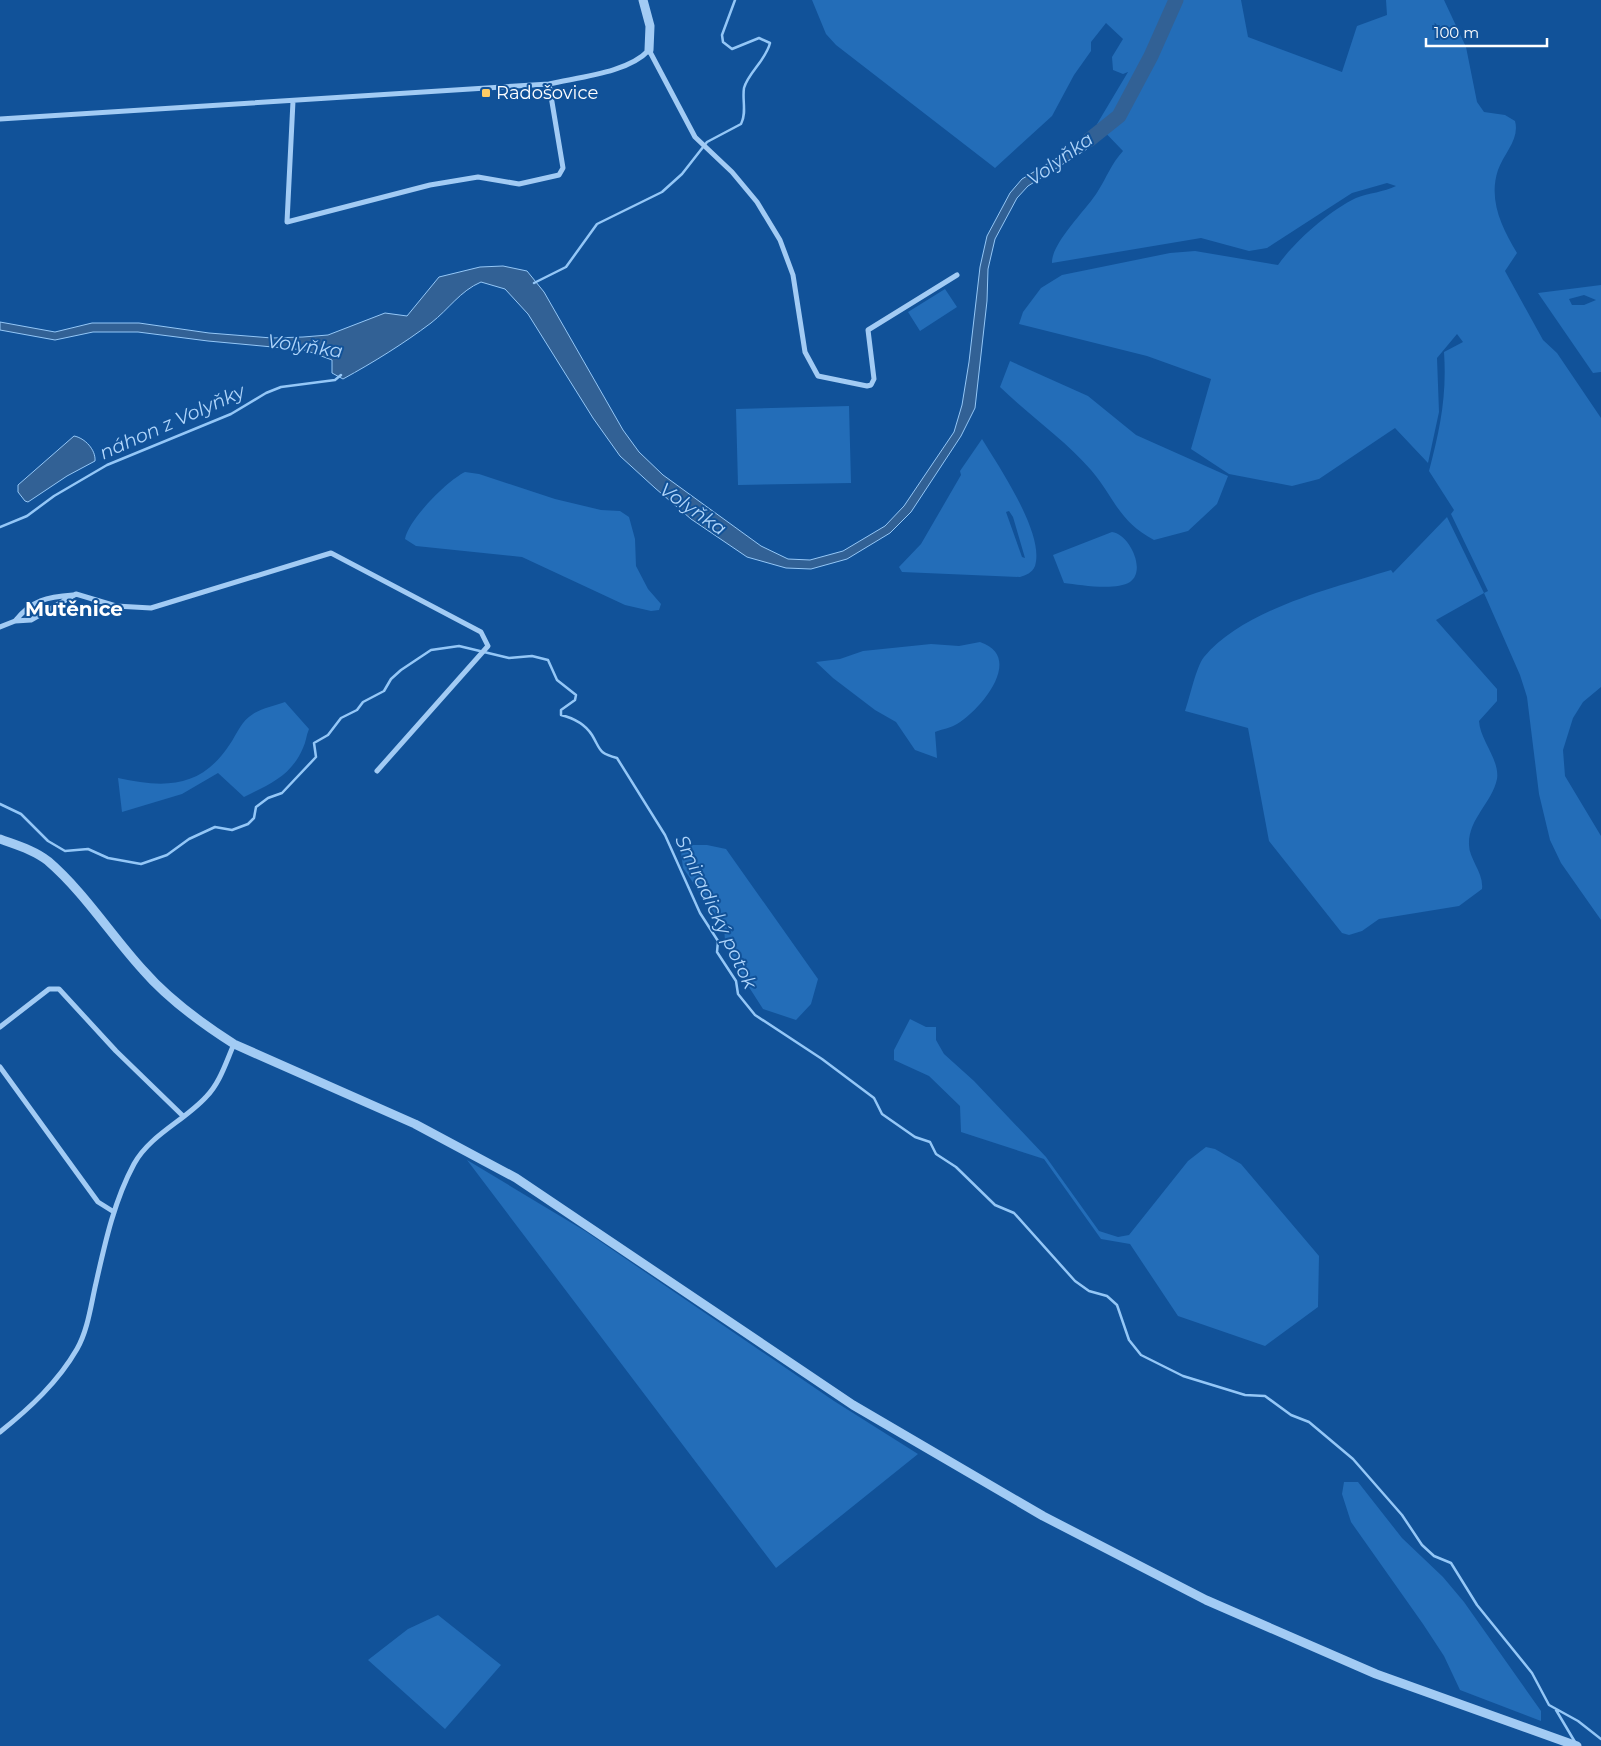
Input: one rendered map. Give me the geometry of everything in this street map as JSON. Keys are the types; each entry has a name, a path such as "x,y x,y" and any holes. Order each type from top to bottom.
{"street":[{"path":"643,0 650,26 649,50 695,137 732,172 756,202 780,240 793,275 805,352 818,376 867,386 871,384 874,379 868,330 957,275"},
{"path":"0,118 549,84 626,66 642,58 649,50"},
{"path":"293,101 287,222 430,185 469,178 478,177 518,184 559,175 563,168 549,84"},
{"path":"15,621 25,609 47,597 76,594 116,606 151,608 331,553 481,632 488,646 376,771"},
{"path":"0,628 15,621 31,620 76,594"},
{"path":"0,839 26,848 47,860 163,991 197,1019 234,1044 416,1124 516,1178 853,1405 1043,1516 1206,1600 1349,1662 1577,1746"},
{"path":"0,1027 49,989 58,989 116,1051 183,1116"},
{"path":"0,1432 22,1414 51,1385 78,1348 91,1306 114,1212 120,1193 135,1162 155,1140 207,1097 234,1044"},
{"path":"0,1067 98,1202 114,1212"}],"shaded area":[{"path":"812,0 1241,0 1248,37 1342,72 1357,26 1387,15 1386,0 1444,0 1466,47 1477,102 1484,112 1505,115 1515,121 1516,128 1513,140 1498,170 1495,181 1498,213 1506,234 1517,253 1505,271 1543,340 1557,353 1601,418 1601,687 1583,702 1573,718 1563,750 1565,776 1601,836 1601,920 1561,863 1550,840 1539,794 1527,697 1520,675 1484,593 1488,591 1451,514 1454,510 1429,471 1442,412 1445,368 1444,352 1463,342 1457,334 1437,358 1439,412 1428,463 1395,428 1319,479 1292,486 1229,474 1191,449 1211,379 1147,356 1019,324 1023,312 1041,288 1062,275 1170,253 1195,251 1278,265 1303,237 1335,211 1356,198 1396,186 1387,183 1352,193 1267,248 1249,251 1201,238 1052,263 1053,255 1063,236 1093,198 1123,151 1097,124 1128,72 1123,74 1113,70 1112,57 1123,39 1106,23 1091,42 1091,51 1074,75 1052,116 995,168 836,45 826,34"},
{"path":"1601,285 1601,372 1593,373 1538,293","holes":["1584,295 1596,300 1584,305 1572,305 1569,299"]},
{"path":"945,289 957,307 920,331 908,312"},
{"path":"1010,361 1088,396 1136,435 1228,476 1217,504 1188,531 1154,540 1142,533 1125,517 1099,480 1081,459 1000,387"},
{"path":"849,406 851,483 738,485 736,409"},
{"path":"982,439 1009,483 1027,519 1036,553 1035,566 1029,573 1020,577 902,572 899,567 921,544 961,475 960,471","holes":["1009,511 1013,517 1025,558 1022,557 1006,512"]},
{"path":"465,472 479,474 555,499 601,510 620,511 629,517 635,539 636,566 648,589 661,604 659,610 651,611 625,605 522,557 416,546 405,539 413,522 430,501 449,483"},
{"path":"1447,517 1484,593 1436,620 1497,689 1497,701 1479,721 1480,728 1496,765 1497,779 1490,796 1472,827 1469,845 1471,856 1481,877 1482,889 1459,906 1379,919 1362,931 1349,935 1342,933 1269,841 1248,728 1185,711 1201,662 1221,640 1265,613 1291,602 1391,570 1393,573"},
{"path":"1112,532 1124,539 1134,553 1137,569 1135,576 1130,582 1124,585 1107,587 1064,583 1053,555"},
{"path":"980,642 993,649 999,659 999,671 987,696 967,717 955,725 935,732 937,758 915,750 896,722 875,710 833,678 816,662 840,659 863,651 931,644 959,646"},
{"path":"285,702 309,729 298,758 279,778 244,797 218,773 182,794 122,812 118,778 166,784 194,777 207,770 219,759 242,724 249,717 260,710"},
{"path":"692,845 707,845 726,849 818,979 811,1004 796,1020 763,1009 738,970 725,941 724,927 683,868 681,852"},
{"path":"910,1019 926,1027 936,1027 936,1040 944,1054 974,1081 1046,1157 1099,1231 1118,1237 1129,1235 1188,1161 1206,1147 1215,1149 1241,1164 1319,1256 1318,1307 1265,1346 1178,1316 1130,1244 1101,1239 1044,1159 961,1132 960,1106 929,1076 894,1060 894,1050"},
{"path":"467,1160 585,1231 834,1401 918,1454 776,1568"},
{"path":"1344,1482 1358,1482 1402,1538 1443,1577 1464,1602 1541,1711 1541,1721 1460,1690 1444,1656 1351,1522 1342,1494"},
{"path":"438,1615 501,1665 445,1729 368,1660 408,1629"}],"water":[{"path":"1104,130 1087,149 1028,186 1017,198 995,239 988,269 987,301 975,408 961,436 911,512 890,533 847,559 811,569 786,568 747,557 691,519 620,456 593,418 528,314 505,289 481,282 467,290 420,331 343,379 332,373 332,360 305,350 138,332 93,332 55,340 0,330 0,322 55,332 92,323 139,323 209,333 272,338 328,335 385,313 407,316 439,277 480,267 503,266 527,271 544,292 623,430 639,452 663,475 761,546 788,559 810,560 843,551 885,526 904,506 954,432 962,405 980,267 987,236 1010,193 1022,179"},
{"path":"74,436 82,439 89,445 94,453 95,461 67,476 28,502 25,501 18,492 18,485"}],"waterway":[{"path":"534,283 566,267 597,224 662,192 682,174 707,142 741,124 744,115 744,88 746,82 765,55 770,43 759,38 732,49 723,42 722,35 735,0"},
{"name":"Volyňka","path":"1089,140 1119,116 1151,56 1176,0"},
{"name":"náhon z Volyňky","path":"0,527 27,516 54,496 107,465 231,414 266,393 281,387 335,380 341,375"},
{"name":"Smiradický potok","path":"0,804 21,814 48,841 65,851 88,849 108,858 141,864 167,855 189,839 215,827 232,830 248,824 254,818 256,807 268,798 282,793 316,757 314,743 328,735 341,718 357,710 363,702 384,691 391,679 401,670 431,650 459,646 509,658 532,656 548,660 557,680 576,695 575,700 561,710 561,715 582,725 589,731 603,752 617,758 665,835 700,913 718,941 717,952 736,981 738,994 755,1015 822,1059 874,1098 882,1114 915,1137 930,1142 936,1154 956,1167 995,1205 1014,1213 1075,1281 1089,1291 1107,1296 1117,1305 1129,1340 1141,1355 1183,1376 1245,1395 1265,1396 1291,1415 1309,1422 1353,1459 1402,1515 1422,1545 1434,1556 1451,1563 1477,1605 1532,1673 1549,1705 1578,1721 1601,1739"},
{"path":"1556,1710 1575,1742"}],"place":[{"name":"Radošovice","path":"486,93"}],"district":[{"name":"Mutěnice","path":"74,609"}]}
